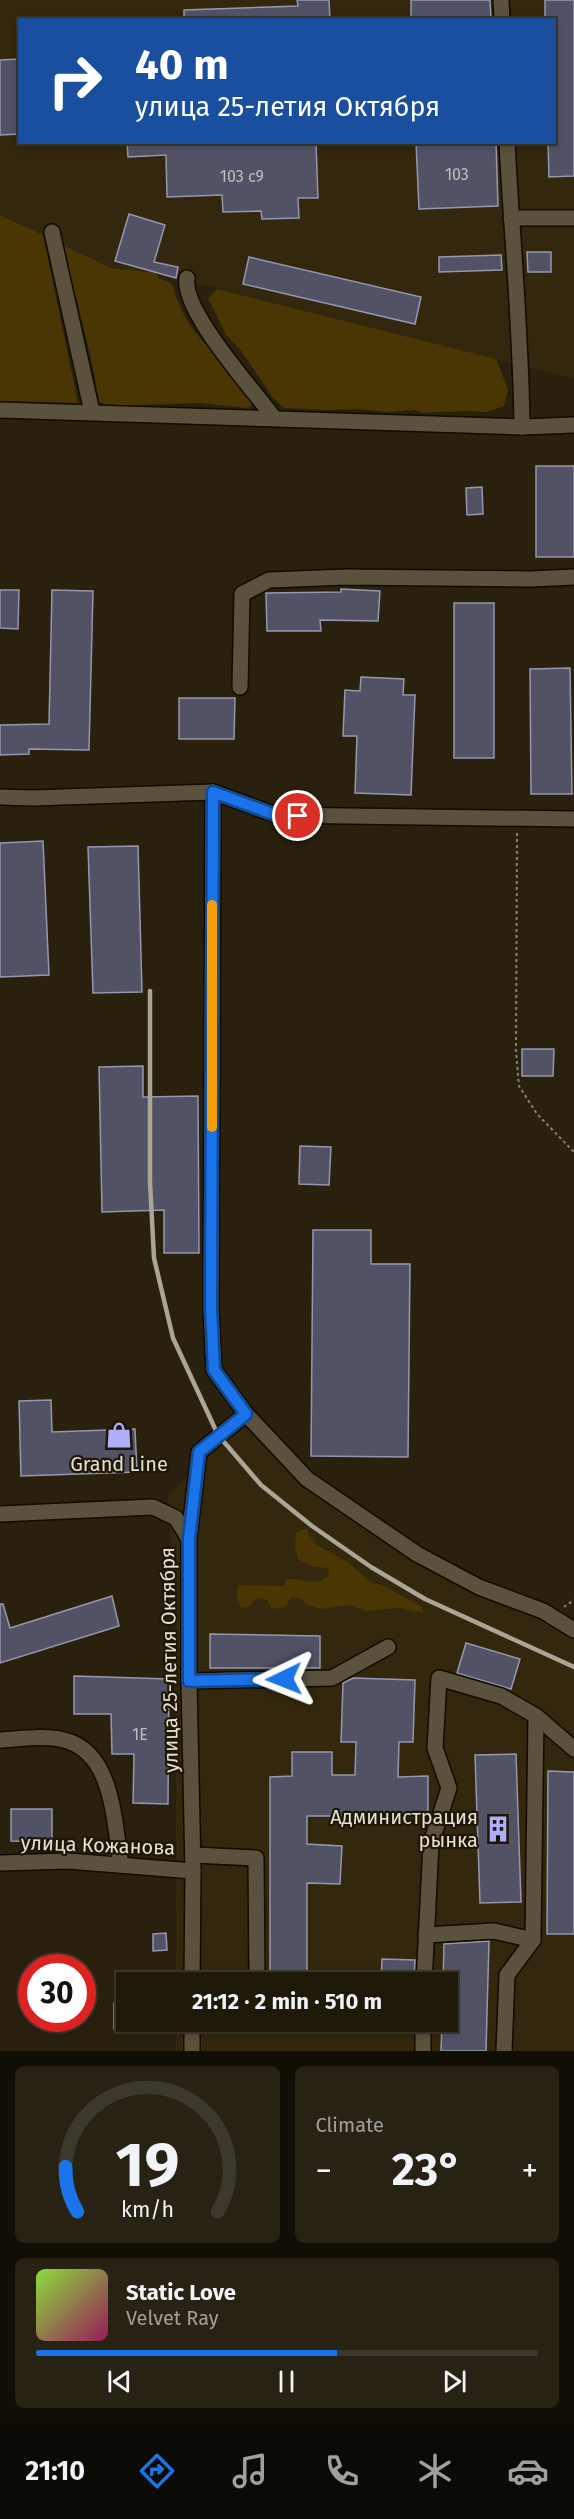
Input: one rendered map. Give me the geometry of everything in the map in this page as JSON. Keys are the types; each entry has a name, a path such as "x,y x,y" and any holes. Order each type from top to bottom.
{"street":[{"path":"501,0 502,18"},
{"path":"507,144 521,346 522,427"},
{"path":"511,218 574,218"},
{"path":"52,232 92,412"},
{"path":"187,278 186,288 197,316 274,418"},
{"path":"0,410 522,427 574,425"},
{"path":"240,687 242,594 269,580 346,577 531,579 574,577"},
{"path":"213,792 211,1308 214,1370 246,1414 307,1479 417,1554 479,1587 543,1611 574,1630"},
{"path":"0,797 213,792 276,815 574,819"},
{"path":"189,1539 199,1452 246,1414"},
{"name":"улица 25-летия Октября","path":"0,1514 153,1507 176,1518 189,1539 189,1681 194,1871 192,1972"},
{"path":"189,1681 332,1678 387,1647"},
{"path":"424,1972 431,1843 449,1788 435,1748 439,1678 501,1696 536,1716 574,1749"},
{"path":"504,2051 507,1975 533,1940 536,1716"},
{"path":"0,1740 65,1740 92,1755 105,1776 122,1865"},
{"path":"193,1855 256,1858 257,1972"},
{"name":"улица Кожанова","path":"0,1863 68,1861 194,1871"},
{"path":"426,1935 494,1931 533,1940"},
{"path":"192,2032 192,2051"},
{"path":"423,2032 423,2051"}],"path":[{"path":"517,818 518,1015 516,1051 519,1086 537,1114 574,1152"}],"shaded area":[{"path":"0,0 574,0 574,379 156,273 111,268 0,215"},
{"path":"0,215 43,235 78,403 0,401"},
{"path":"65,246 111,268 156,273 159,278 172,284 191,326 230,369 252,405 247,408 200,403 108,406 99,401 78,305 65,269"},
{"path":"217,289 496,359 508,389 504,406 487,412 422,413 415,410 386,412 358,409 285,408 274,399 239,348 226,335 208,298"},
{"path":"241,1418 382,1538 471,1593 539,1613 574,1637 574,2051 176,2051 176,2032 458,2032 458,1972 176,1972 176,1612 167,1498"},
{"path":"306,1529 314,1542 325,1550 348,1562 369,1581 386,1587 422,1607 423,1613 399,1608 366,1611 347,1605 322,1609 291,1597 286,1607 272,1609 267,1600 257,1598 250,1606 241,1608 237,1598 238,1585 285,1586 285,1580 297,1579 312,1582 329,1575 328,1568 314,1567 298,1559 295,1548 296,1532"}],"building":[{"path":"297,0 329,0 330,18 184,18 184,10 298,6"},
{"path":"411,0 490,0 491,18 411,18"},
{"path":"545,0 574,0 574,176 549,177 548,144 556,144 556,18 545,18"},
{"path":"18,59 18,134 0,135 0,60"},
{"path":"127,144 316,144 318,198 298,198 299,218 262,219 261,211 223,212 222,195 167,197 166,155 128,157"},
{"path":"416,144 496,144 498,206 419,209"},
{"path":"129,214 165,225 154,262 178,267 176,278 115,261"},
{"path":"527,252 551,252 551,272 528,272"},
{"path":"501,255 502,270 439,272 439,257"},
{"path":"249,257 421,297 415,324 243,284"},
{"path":"536,466 574,466 574,557 536,557"},
{"path":"482,487 483,514 467,515 466,488"},
{"path":"341,589 380,591 378,621 320,620 321,631 267,631 266,593 341,592"},
{"path":"0,590 19,590 18,629 0,628"},
{"path":"52,590 93,591 89,750 29,749 29,754 0,755 0,725 49,724"},
{"path":"454,603 494,603 494,758 454,758"},
{"path":"570,668 572,794 531,794 530,669"},
{"path":"361,677 404,679 403,695 415,695 411,795 355,793 357,736 343,736 345,690 360,691"},
{"path":"179,698 235,698 234,739 179,739"},
{"path":"43,841 49,975 0,977 0,843"},
{"path":"138,846 142,992 93,993 88,847"},
{"path":"522,1049 554,1049 553,1076 522,1076"},
{"path":"143,1066 143,1097 198,1096 199,1253 164,1253 164,1210 102,1212 99,1067"},
{"path":"300,1146 331,1147 329,1185 299,1184"},
{"path":"313,1230 371,1230 371,1264 410,1264 408,1457 311,1456"},
{"path":"51,1400 52,1432 135,1429 137,1472 21,1476 19,1401"},
{"path":"112,1596 119,1626 0,1663 0,1604 3,1604 10,1628"},
{"path":"210,1634 320,1636 320,1668 210,1668"},
{"path":"466,1643 520,1659 511,1689 457,1673"},
{"path":"74,1676 169,1679 168,1804 133,1803 134,1754 112,1754 111,1714 74,1714"},
{"path":"353,1678 415,1680 413,1742 399,1742 398,1777 428,1776 428,1816 307,1816 307,1844 342,1846 340,1884 307,1883 307,1972 270,1972 270,1777 292,1776 292,1752 332,1752 332,1775 355,1775 356,1742 341,1742 343,1683"},
{"name":"Администрация рынка","path":"516,1754 521,1902 480,1903 475,1755"},
{"path":"548,1771 574,1772 574,1934 547,1934"},
{"path":"11,1809 52,1809 52,1842 11,1841"},
{"path":"166,1933 167,1950 153,1951 153,1934"},
{"path":"489,1941 486,2051 441,2051 442,2032 458,2032 458,1972 443,1972 444,1944"},
{"path":"382,1959 415,1960 414,1972 381,1972"},
{"path":"114,2003 116,2003 116,2029 114,2029"}],"railway":[{"path":"150,991 150,1182 154,1258 173,1338 218,1435 261,1485 312,1526 371,1567 425,1599 574,1667"}],"slow traffic":[{"path":"212,905 212,1127"}],"place":[{"name":"Grand Line","path":"119,1435"},
{"name":"Администрация рынка","path":"498,1829"}],"route":[{"path":"284,1679 189,1681 189,1539 199,1452 246,1414 214,1370 211,1308 213,792 276,815 298,816"}]}
